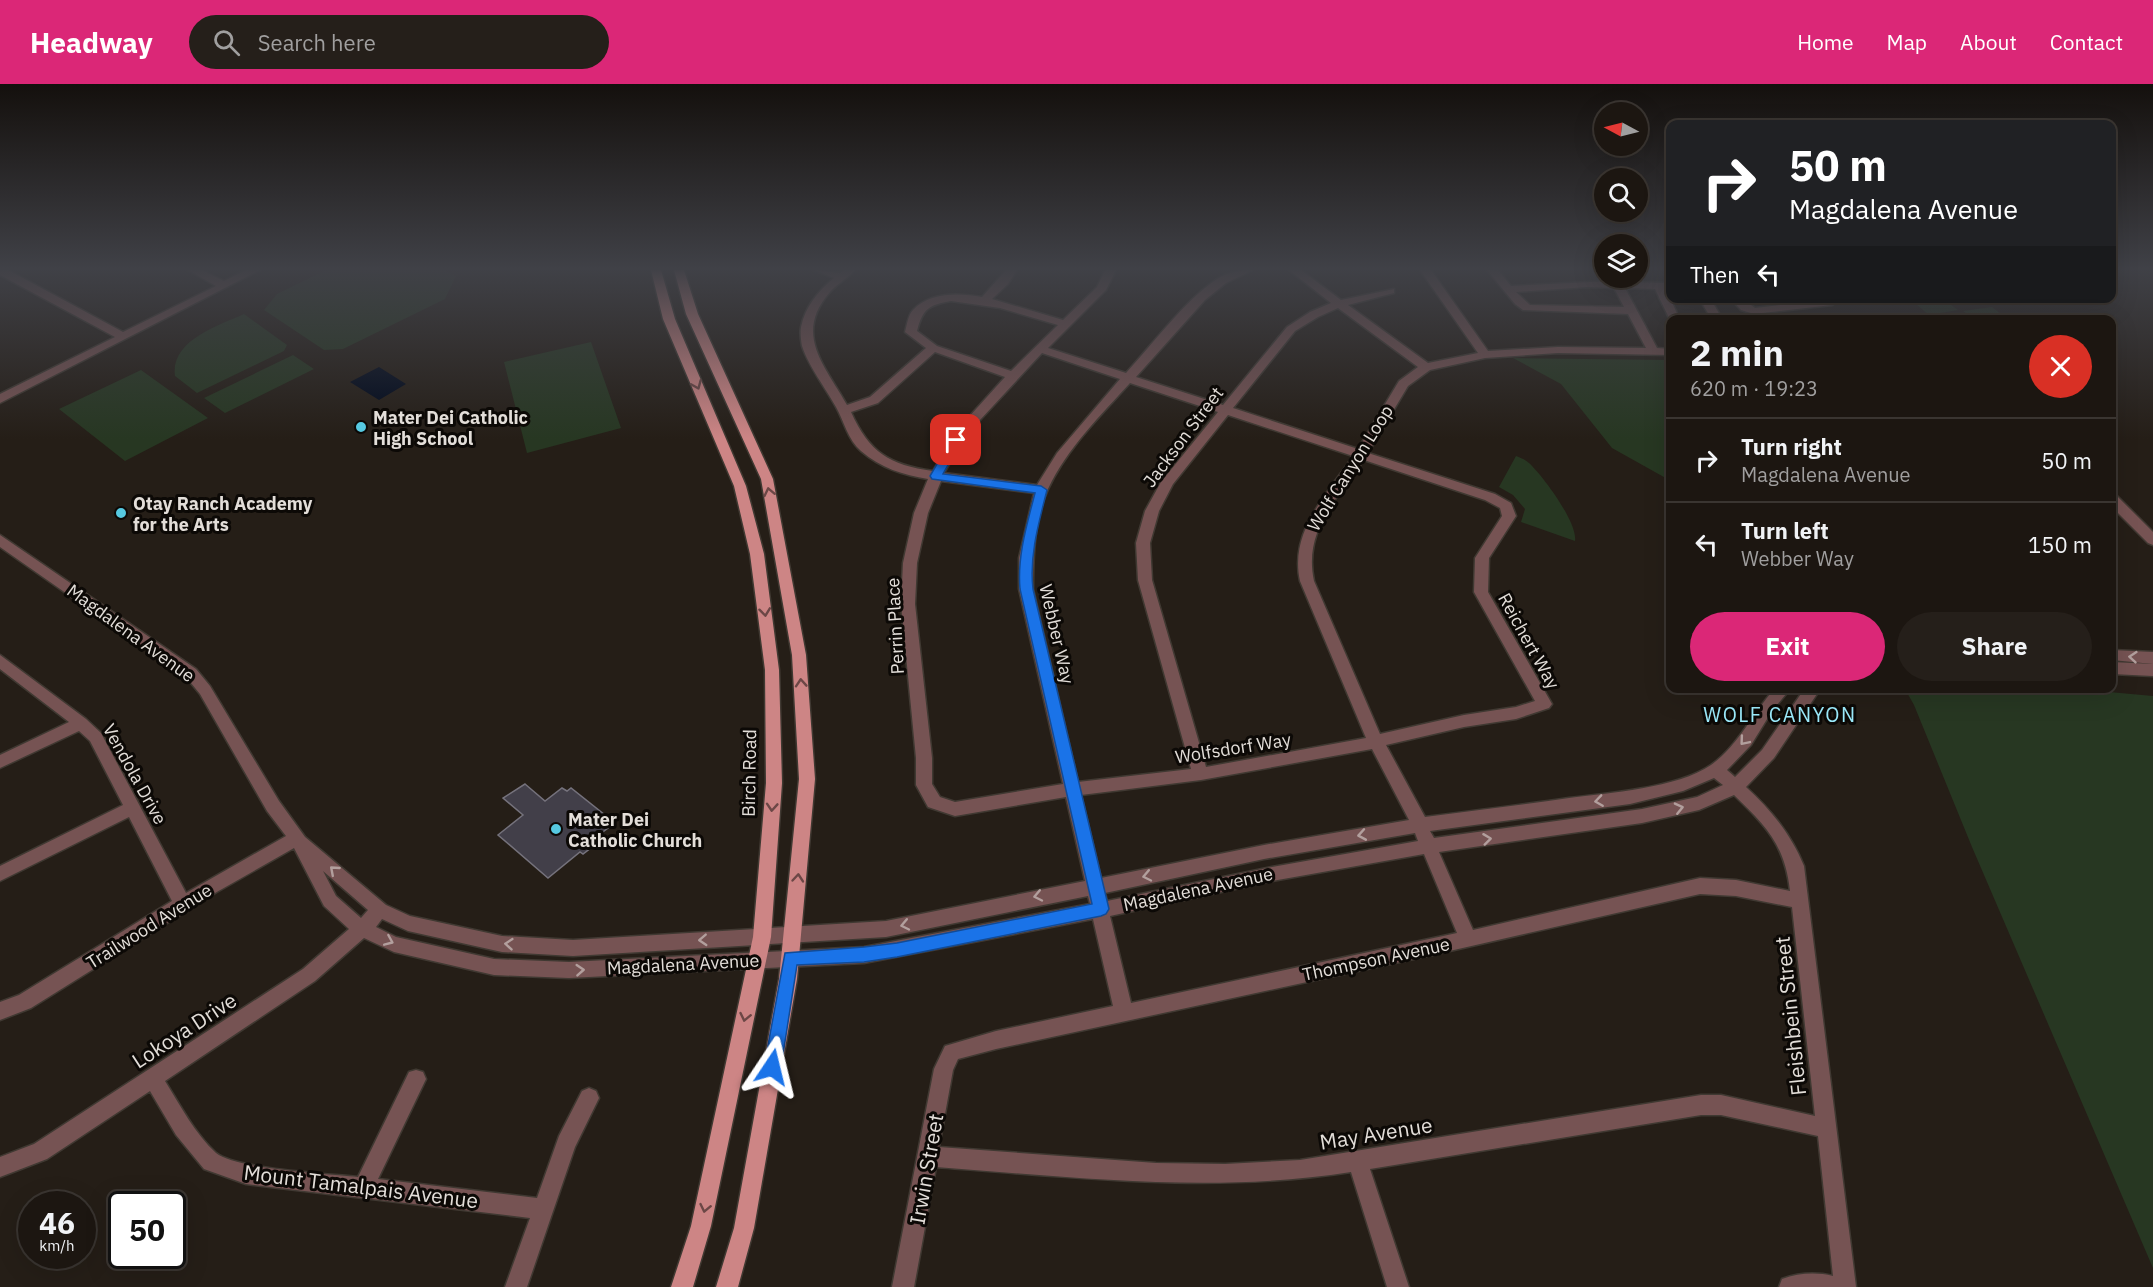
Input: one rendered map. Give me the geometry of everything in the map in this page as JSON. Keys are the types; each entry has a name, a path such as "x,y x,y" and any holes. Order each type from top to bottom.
{"main road":[{"name":"Birch Road","path":"672,326 740,486 759,569 772,670 773,761 762,937 702,1226 682,1287"},
{"path":"698,326 767,479 799,655 807,779 790,958 744,1228 727,1287"}],"street":[{"path":"104,326 124,337"},
{"path":"3,394 146,326"},
{"path":"808,326 806,336 811,356 844,410 855,435 874,456 908,472 1041,490"},
{"path":"911,326 911,332 933,348 1013,375"},
{"name":"Perrin Place","path":"930,795 924,785 924,758 908,604 910,563 920,516 936,476 960,435 1013,375 1063,326"},
{"name":"Webber Way","path":"1124,1014 1026,582 1032,524 1041,490 1067,447 1175,326"},
{"name":"Jackson Street","path":"1201,774 1144,580 1143,543 1161,490 1295,326"},
{"path":"1368,326 1426,367"},
{"path":"1465,326 1485,355"},
{"path":"1641,326 1653,351"},
{"path":"844,410 874,400 933,348"},
{"path":"1040,349 1226,409 1360,456"},
{"name":"Wolf Canyon Loop","path":"1468,939 1420,825 1376,742 1307,580 1303,556 1311,527 1360,456 1403,384 1426,367 1485,355 1558,350 1666,352"},
{"name":"Reichert Way","path":"1360,456 1498,500 1506,506 1509,516 1485,550 1478,571 1481,592 1544,705"},
{"path":"2116,503 2153,540"},
{"name":"Magdalena Avenue","path":"0,540 191,673 205,690 273,806 297,838 330,901 362,929 394,944 494,967 569,970 864,955 1268,874 1429,846 1642,816 1699,803 1736,787 1768,754 1811,693"},
{"path":"2116,655 2153,658"},
{"name":"Vendola Drive","path":"0,661 96,737 179,897 186,903"},
{"path":"2116,668 2153,670"},
{"name":"Magdalena Avenue","path":"297,838 380,910 408,923 502,944 573,948 886,929 1264,852 1420,825 1630,796 1683,784 1716,770 1745,741 1767,707 1780,693"},
{"name":"Wolfsdorf Way","path":"930,795 934,802 955,809 1073,789 1201,774 1376,742 1544,705"},
{"path":"0,762 81,723"},
{"name":"Fleishbein Street","path":"1716,770 1736,787 1771,824 1791,851 1796,866 1845,1287"},
{"path":"0,874 133,808"},
{"name":"Trailwood Avenue","path":"0,1011 25,1002 297,838"},
{"name":"Thompson Avenue","path":"952,1053 996,1040 1468,939 1700,886 1736,888 1800,901"},
{"name":"Lokoya Drive","path":"0,1167 40,1152 309,975 362,929 380,910"},
{"name":"Irwin Street","path":"903,1287 944,1069 952,1053"},
{"name":"Mount Tamalpais Avenue","path":"152,1077 183,1128 211,1162 246,1174 364,1186 544,1209"},
{"path":"364,1186 416,1079"},
{"path":"516,1287 566,1143 589,1098"},
{"name":"May Avenue","path":"929,1156 1156,1173 1225,1174 1300,1170 1701,1105 1721,1105 1825,1128"},
{"path":"1358,1161 1398,1287"},
{"path":"1790,1287 1818,1283 1834,1287"}],"green space":[{"path":"217,326 261,326 287,345 284,351 197,393 175,376 175,364 180,353 188,344"},
{"path":"288,326 390,326 343,349 324,350"},
{"path":"591,342 621,428 527,453 504,362"},
{"path":"293,355 314,369 225,413 204,398"},
{"path":"1513,358 1666,360 1666,478 1612,448 1561,384"},
{"path":"141,370 208,418 125,461 59,409"},
{"path":"1516,456 1529,463 1543,478 1571,523 1575,541 1521,522 1525,509 1513,495 1499,487"},
{"path":"1907,693 2116,693 2153,696 2153,1268 1972,847"}],"water":[{"path":"379,367 406,384 379,400 350,382"}],"building":[{"name":"Mater Dei Catholic Church","path":"525,784 545,801 562,788 567,791 571,788 615,823 596,837 600,841 583,854 580,852 548,878 498,835 523,815 503,798"}],"place":[{"name":"Mater Dei Catholic High School","path":"361,427"},
{"name":"Otay Ranch Academy for the Arts","path":"121,513"},
{"name":"Mater Dei Catholic Church","path":"556,829"}],"district":[{"name":"WOLF CANYON","path":"1780,714"}],"route":[{"path":"772,1067 790,958 864,955 897,950 1101,909 1026,589 1026,558 1041,490 936,476 956,440"}]}
